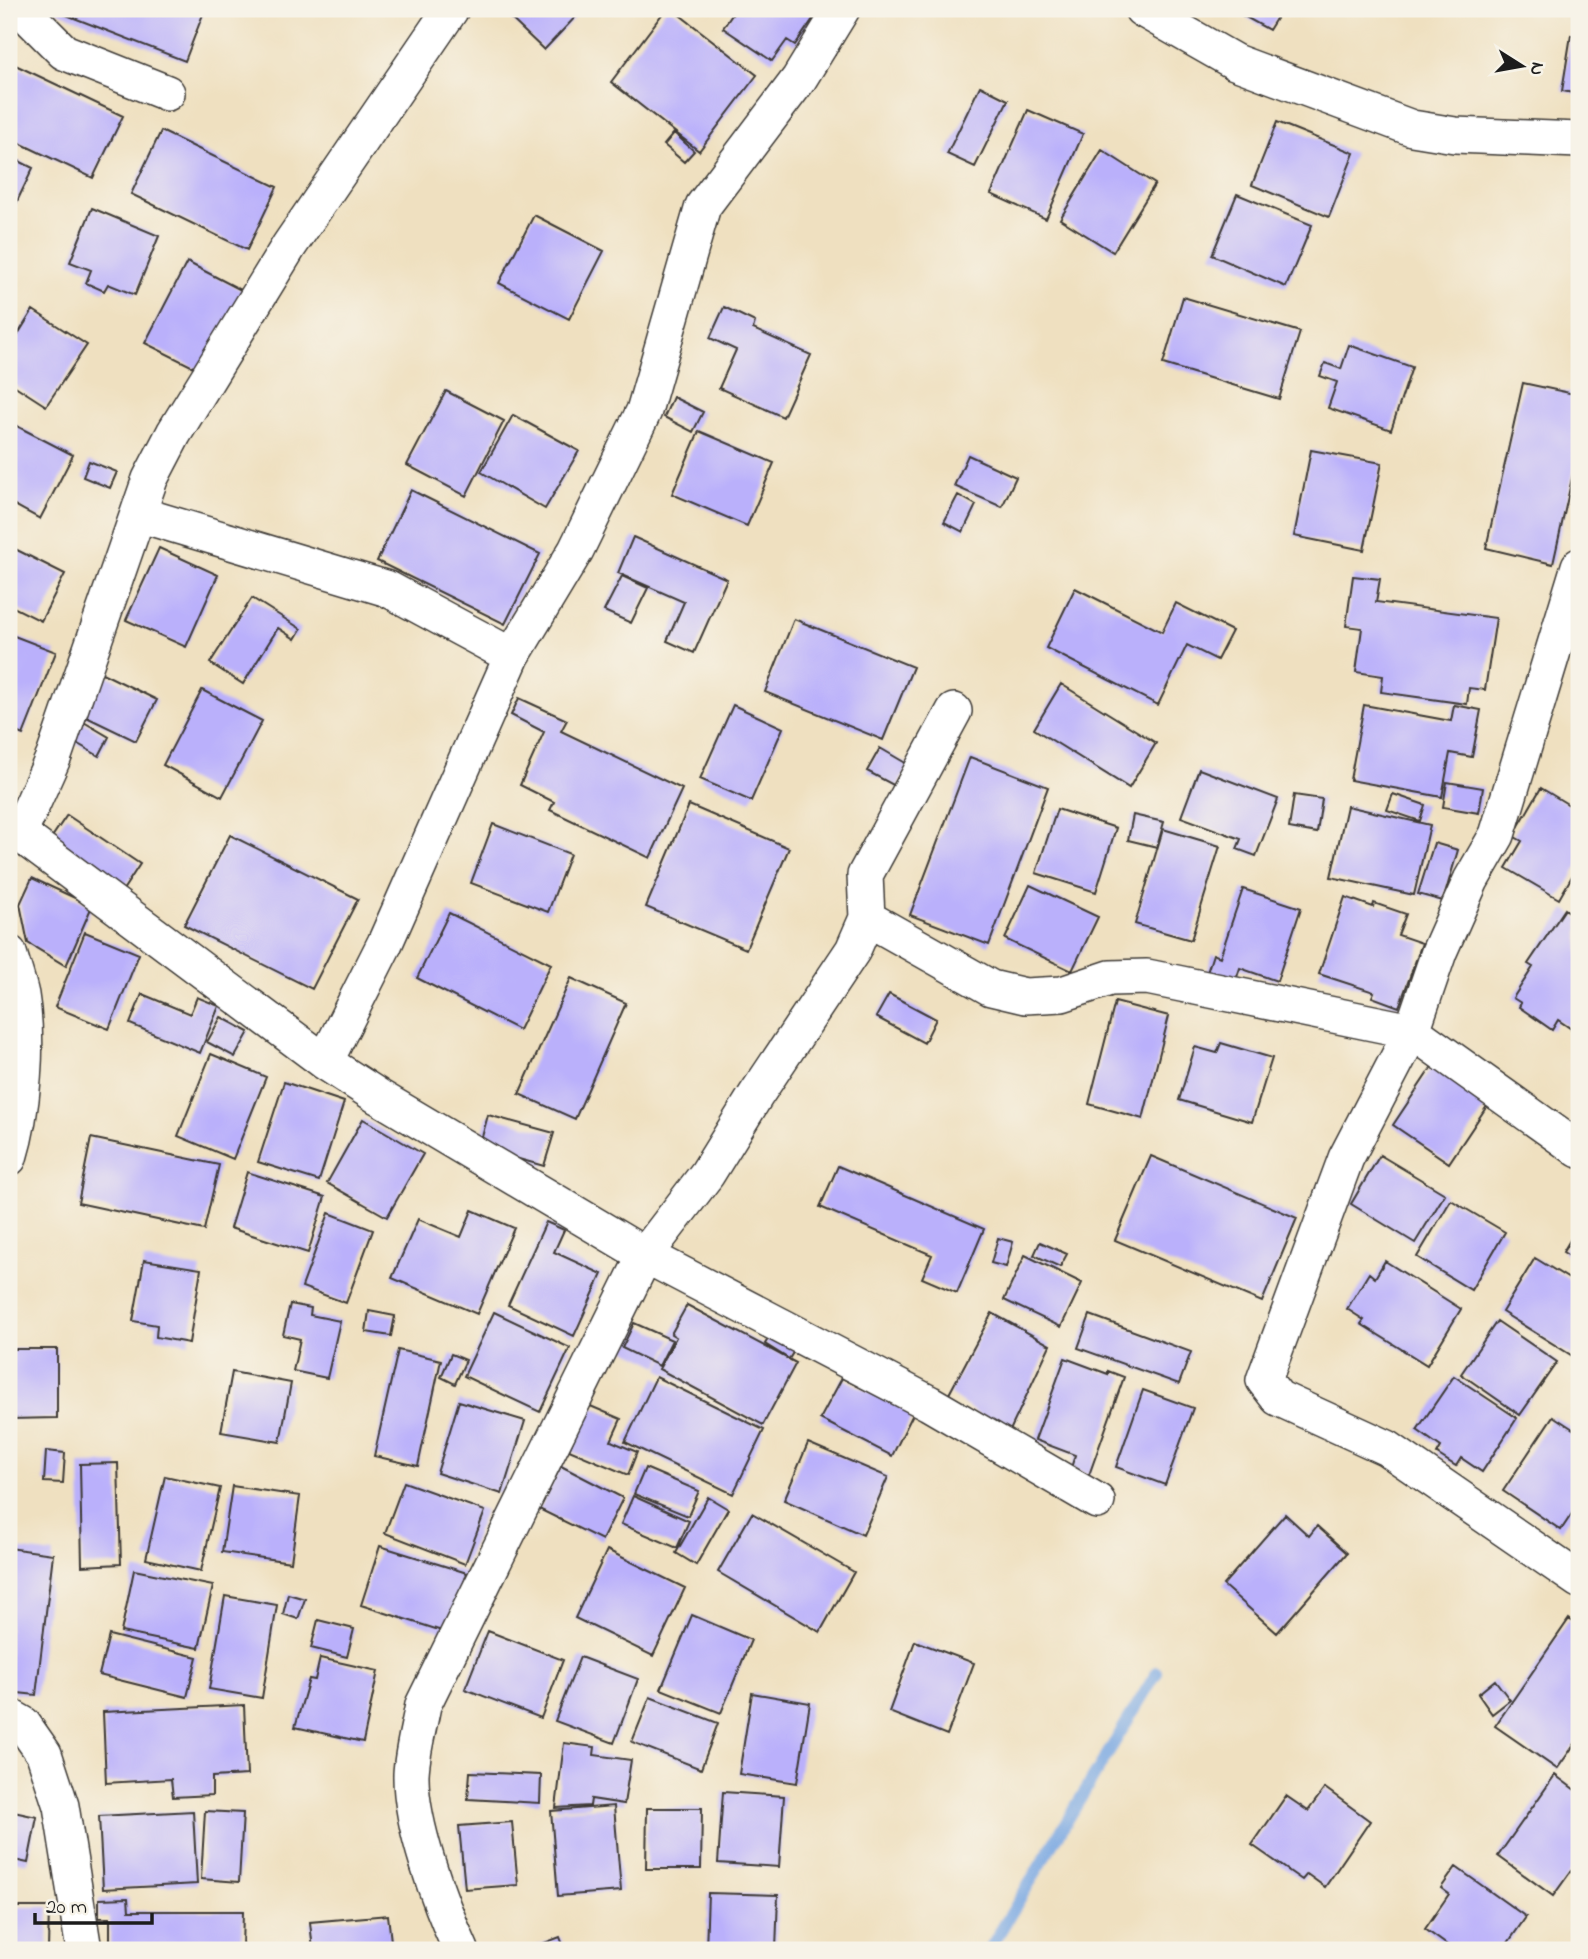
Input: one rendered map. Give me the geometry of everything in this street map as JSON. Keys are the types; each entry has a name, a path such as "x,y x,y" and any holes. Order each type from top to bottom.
{"street":[{"path":"451,9 282,258 174,433 150,479 54,755 14,830 325,1062 379,1097 645,1255 929,1403 1097,1501"},
{"path":"325,1062 385,943 512,656 576,550 644,411 703,206 799,79 842,9"},
{"path":"1142,9 1235,62 1412,128 1455,135 1579,140"},
{"path":"19,19 64,52 167,93"},
{"path":"138,514 388,589 512,656"},
{"path":"1578,573 1497,835 1471,880 1439,952 1412,1031 1346,1158 1264,1380 1279,1398 1387,1448 1579,1580"},
{"path":"461,1950 418,1831 411,1774 423,1705 645,1255 707,1174 853,950 867,918 865,875 954,710"},
{"path":"867,918 991,988 1025,996 1062,993 1110,978 1147,977 1412,1031 1579,1150"},
{"path":"9,953 21,995 24,1060 18,1129 9,1158"},
{"path":"9,1716 23,1724 44,1754 61,1806 84,1950"}],"building":[{"path":"51,9 205,9 185,61"},
{"path":"501,9 583,9 544,50"},
{"path":"666,9 672,9 757,75 699,151 611,82"},
{"path":"736,9 806,9 815,16 795,45 787,40 772,61 723,28"},
{"path":"1231,9 1282,9 1269,30"},
{"path":"1571,35 1579,37 1579,94 1562,91"},
{"path":"9,62 123,116 93,178 9,138"},
{"path":"980,86 1008,100 975,167 947,154"},
{"path":"1028,110 1083,134 1046,219 991,194"},
{"path":"1277,122 1354,153 1329,217 1252,185"},
{"path":"161,131 277,187 247,250 131,194"},
{"path":"674,133 694,151 684,162 664,145"},
{"path":"1102,150 1155,184 1113,252 1060,219"},
{"path":"9,156 33,168 9,218"},
{"path":"1237,194 1312,225 1286,287 1212,255"},
{"path":"92,208 159,236 135,295 108,284 104,291 86,283 91,270 70,262"},
{"path":"534,215 604,251 569,319 499,283"},
{"path":"187,262 245,292 203,372 145,343"},
{"path":"1183,297 1300,332 1279,399 1163,364"},
{"path":"724,307 755,322 753,329 811,355 783,417 719,388 736,350 710,338"},
{"path":"33,310 87,345 46,406 9,382 9,349"},
{"path":"1349,345 1412,367 1391,430 1328,408 1337,382 1320,376 1325,363 1341,369"},
{"path":"1523,383 1579,395 1579,447 1553,564 1486,548"},
{"path":"446,391 504,421 466,496 407,465"},
{"path":"673,397 703,412 693,432 664,417"},
{"path":"513,415 579,451 545,509 481,472"},
{"path":"9,422 73,455 40,519 9,502"},
{"path":"699,431 774,463 747,526 672,494"},
{"path":"1311,450 1382,463 1364,550 1294,536"},
{"path":"968,455 1016,477 1002,507 954,486"},
{"path":"89,461 117,472 110,488 83,477"},
{"path":"411,490 540,554 505,624 377,561"},
{"path":"958,495 976,505 963,532 944,522"},
{"path":"633,537 727,579 694,653 667,641 684,602 618,573"},
{"path":"9,546 65,574 41,621 9,605"},
{"path":"159,548 218,575 186,647 126,620"},
{"path":"622,576 648,588 631,623 604,611"},
{"path":"1353,576 1380,579 1376,602 1496,618 1485,690 1469,688 1467,704 1381,692 1383,676 1356,672 1362,628 1346,626"},
{"path":"1075,588 1162,632 1176,603 1232,631 1217,660 1187,645 1158,705 1046,648"},
{"path":"252,598 301,629 295,639 278,628 243,684 210,663"},
{"path":"794,619 913,667 883,740 765,692"},
{"path":"9,634 56,652 23,735 9,729"},
{"path":"98,671 157,700 136,741 78,713"},
{"path":"1061,684 1156,743 1129,788 1034,729"},
{"path":"202,690 262,721 222,797 163,765"},
{"path":"519,698 567,720 561,731 682,789 650,858 550,810 554,802 520,785 544,732 511,715"},
{"path":"733,705 783,728 751,801 700,779"},
{"path":"1364,705 1451,721 1454,705 1481,710 1472,757 1450,753 1442,797 1350,780"},
{"path":"82,721 109,737 99,756 71,740"},
{"path":"880,748 909,765 897,787 867,771"},
{"path":"970,757 1048,787 989,945 910,915"},
{"path":"1199,769 1278,799 1256,856 1237,849 1241,839 1181,817"},
{"path":"1447,782 1483,788 1479,813 1443,807"},
{"path":"1541,788 1579,811 1579,864 1559,899 1506,868 1522,841 1513,836"},
{"path":"1393,794 1425,805 1420,821 1387,810"},
{"path":"1294,795 1322,799 1317,833 1289,828"},
{"path":"689,805 789,848 746,949 646,907"},
{"path":"1347,806 1430,825 1414,895 1331,877"},
{"path":"1057,809 1116,828 1096,892 1036,873"},
{"path":"67,815 140,864 123,890 50,840"},
{"path":"1133,815 1164,822 1157,847 1128,840"},
{"path":"493,824 570,854 548,912 471,883"},
{"path":"1163,829 1220,846 1191,940 1135,924"},
{"path":"230,835 358,899 312,989 184,925"},
{"path":"1434,843 1458,850 1443,901 1418,894"},
{"path":"32,878 92,906 66,966 28,943 20,904"},
{"path":"1030,885 1098,917 1072,971 1005,939"},
{"path":"1243,889 1301,908 1277,981 1240,968 1232,992 1204,982 1213,954 1220,957"},
{"path":"1345,897 1373,907 1374,903 1406,914 1398,935 1422,943 1399,1007 1372,997 1374,992 1319,974"},
{"path":"1565,909 1579,919 1579,1021 1573,1030 1558,1020 1552,1030 1519,1007 1521,1003 1513,998 1533,967 1528,964"},
{"path":"449,913 551,964 519,1030 417,978"},
{"path":"85,932 139,954 109,1029 55,1007"},
{"path":"571,978 626,1003 575,1119 519,1094"},
{"path":"142,994 190,1014 197,997 219,1006 200,1053 130,1024"},
{"path":"889,994 936,1019 924,1043 876,1017"},
{"path":"1115,1002 1169,1016 1143,1119 1089,1104"},
{"path":"221,1017 249,1032 235,1057 207,1042"},
{"path":"1221,1043 1272,1058 1252,1122 1179,1100 1195,1047 1217,1053"},
{"path":"211,1054 266,1077 233,1159 178,1136"},
{"path":"1437,1059 1493,1097 1449,1163 1393,1125"},
{"path":"284,1082 344,1102 319,1181 258,1162"},
{"path":"488,1115 554,1133 544,1166 479,1148"},
{"path":"363,1119 423,1154 387,1217 327,1183"},
{"path":"91,1138 219,1165 204,1230 78,1203"},
{"path":"1380,1155 1445,1194 1415,1243 1351,1204"},
{"path":"1151,1156 1297,1218 1262,1302 1115,1240"},
{"path":"838,1166 984,1229 957,1293 922,1278 932,1255 820,1207"},
{"path":"247,1172 325,1197 308,1253 230,1228"},
{"path":"1451,1200 1505,1232 1471,1290 1417,1257"},
{"path":"472,1210 514,1228 477,1314 392,1278 418,1219 461,1237"},
{"path":"329,1213 373,1230 346,1303 302,1287"},
{"path":"546,1222 564,1230 554,1252 602,1274 574,1336 508,1305"},
{"path":"1579,1225 1579,1262 1563,1252"},
{"path":"998,1238 1013,1242 1006,1267 991,1263"},
{"path":"1040,1242 1067,1254 1060,1267 1034,1255"},
{"path":"1025,1255 1082,1283 1061,1327 1004,1300"},
{"path":"1535,1258 1579,1285 1579,1360 1502,1312"},
{"path":"144,1260 201,1269 189,1343 156,1337 157,1325 133,1321"},
{"path":"1385,1261 1461,1309 1427,1365 1361,1324 1364,1320 1347,1309 1369,1273 1375,1278"},
{"path":"290,1304 311,1308 310,1315 340,1321 327,1378 293,1371 300,1339 283,1335"},
{"path":"687,1305 796,1363 763,1425 659,1369 676,1337 671,1334"},
{"path":"369,1311 395,1316 391,1336 366,1332"},
{"path":"494,1312 570,1348 540,1412 464,1376"},
{"path":"992,1313 1050,1345 1008,1435 949,1394"},
{"path":"1090,1315 1191,1352 1179,1384 1078,1348"},
{"path":"1497,1321 1557,1362 1520,1415 1461,1374"},
{"path":"634,1323 672,1340 659,1366 622,1348"},
{"path":"776,1326 800,1341 789,1359 765,1344"},
{"path":"9,1349 57,1349 57,1418 9,1419"},
{"path":"398,1350 441,1360 418,1466 374,1456"},
{"path":"451,1354 466,1360 455,1384 441,1377"},
{"path":"1065,1358 1124,1377 1089,1475 1071,1468 1075,1455 1035,1440"},
{"path":"232,1372 291,1383 280,1442 221,1432"},
{"path":"1454,1376 1517,1418 1482,1472 1461,1458 1456,1466 1437,1454 1441,1447 1417,1430"},
{"path":"656,1377 764,1430 733,1494 625,1442"},
{"path":"842,1378 913,1414 892,1456 820,1419"},
{"path":"1143,1390 1193,1408 1165,1485 1116,1467"},
{"path":"459,1401 525,1421 502,1494 437,1473"},
{"path":"588,1405 621,1419 611,1441 637,1452 628,1475 569,1450"},
{"path":"1553,1416 1579,1433 1579,1503 1561,1530 1503,1491"},
{"path":"808,1443 888,1477 863,1535 784,1500"},
{"path":"46,1451 65,1453 63,1483 44,1482"},
{"path":"118,1463 121,1564 82,1566 80,1464"},
{"path":"561,1466 623,1498 602,1540 539,1509"},
{"path":"645,1468 699,1491 688,1516 634,1494"},
{"path":"165,1476 220,1488 201,1571 146,1559"},
{"path":"404,1482 485,1511 465,1564 385,1533"},
{"path":"232,1486 300,1496 291,1562 222,1552"},
{"path":"633,1496 689,1521 677,1548 621,1524"},
{"path":"708,1497 728,1509 696,1565 676,1553"},
{"path":"752,1513 854,1572 820,1632 718,1572"},
{"path":"1285,1514 1309,1536 1317,1526 1347,1553 1277,1633 1223,1585"},
{"path":"380,1546 467,1573 448,1633 361,1605"},
{"path":"9,1548 53,1554 36,1695 9,1692"},
{"path":"607,1550 685,1588 653,1656 575,1618"},
{"path":"134,1570 213,1586 199,1648 121,1632"},
{"path":"288,1594 305,1599 298,1619 283,1614"},
{"path":"225,1596 277,1605 262,1698 209,1689"},
{"path":"692,1615 751,1640 721,1713 661,1689"},
{"path":"1569,1619 1579,1626 1579,1738 1557,1769 1495,1726"},
{"path":"318,1620 354,1629 347,1657 311,1648"},
{"path":"488,1631 563,1660 541,1718 465,1689"},
{"path":"109,1635 197,1657 187,1697 99,1675"},
{"path":"915,1641 974,1663 947,1735 889,1712"},
{"path":"580,1657 638,1679 614,1743 555,1721"},
{"path":"320,1658 378,1671 363,1742 295,1727 309,1679 315,1680"},
{"path":"1495,1680 1510,1700 1492,1714 1478,1694"},
{"path":"752,1693 810,1703 797,1783 739,1774"},
{"path":"650,1697 718,1723 701,1769 632,1742"},
{"path":"244,1705 247,1775 212,1777 212,1795 173,1797 171,1779 106,1783 103,1712"},
{"path":"564,1743 595,1747 594,1755 631,1760 624,1804 591,1799 590,1806 556,1808"},
{"path":"470,1772 541,1775 540,1803 468,1799"},
{"path":"1555,1775 1579,1793 1579,1860 1553,1896 1498,1856"},
{"path":"1325,1788 1370,1821 1325,1887 1307,1874 1302,1880 1252,1845 1286,1796 1308,1811"},
{"path":"723,1792 784,1796 779,1867 718,1863"},
{"path":"614,1806 621,1891 558,1896 551,1811"},
{"path":"647,1808 702,1808 701,1869 646,1869"},
{"path":"9,1811 37,1817 28,1863 9,1859"},
{"path":"193,1811 197,1884 103,1889 99,1816"},
{"path":"205,1811 243,1813 239,1882 201,1879"},
{"path":"512,1822 518,1885 465,1889 459,1826"},
{"path":"1456,1867 1526,1917 1503,1950 1454,1950 1425,1929 1449,1894 1441,1888"},
{"path":"708,1893 778,1895 776,1950 706,1950"},
{"path":"128,1898 129,1911 243,1911 242,1950 110,1950 110,1918 99,1918 99,1899"},
{"path":"9,1907 49,1907 48,1950 9,1950"},
{"path":"388,1915 392,1950 313,1950 310,1922"},
{"path":"560,1937 565,1950 526,1950"}],"waterway":[{"path":"989,1950 1157,1672"}]}
